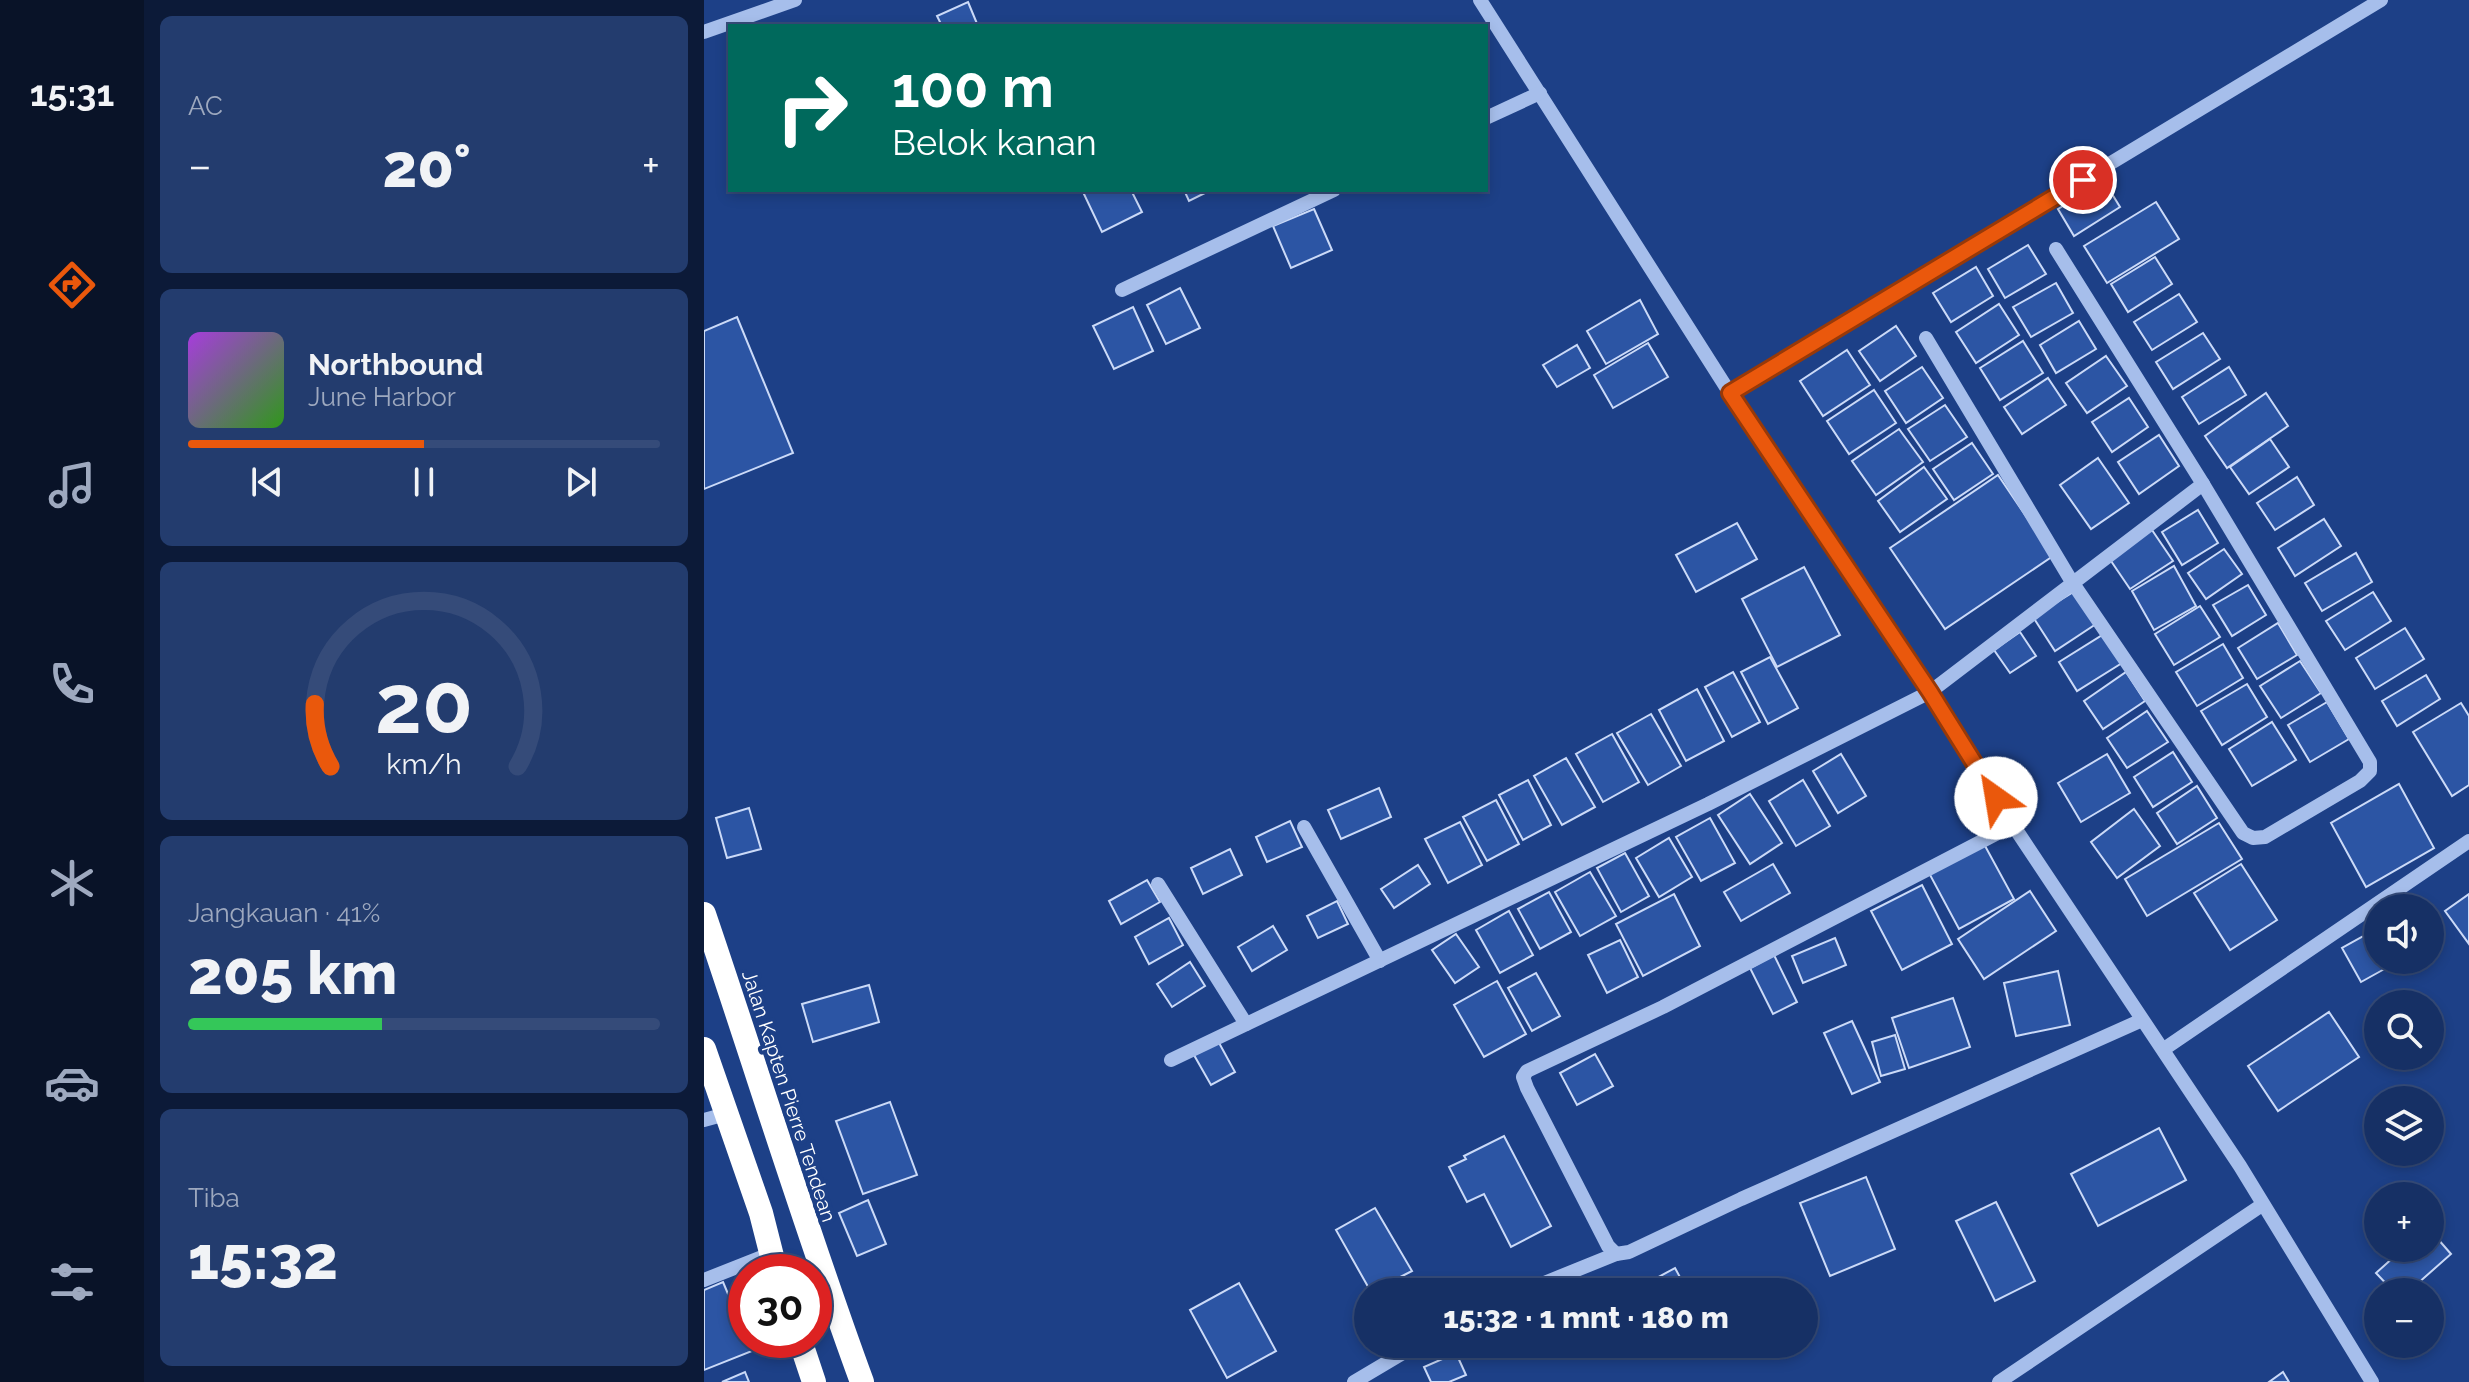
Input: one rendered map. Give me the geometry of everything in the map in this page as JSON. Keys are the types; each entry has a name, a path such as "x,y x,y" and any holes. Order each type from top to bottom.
{"highway":[{"name":"Jalan Kapten Pierre Tendean","path":"704,914 768,1101 816,1258 862,1382"},
{"path":"704,1049 715,1117 761,1213 771,1254"},
{"path":"806,1358 814,1382"}],"street":[{"path":"728,24 795,0"},
{"path":"1480,0 1730,393 2240,1166 2372,1382"},
{"path":"1730,393 2381,0"},
{"path":"709,31 728,24"},
{"path":"1488,117 1540,93"},
{"path":"1122,290 1330,192"},
{"path":"1926,338 2072,582 2243,833 2253,838 2265,837 2360,781 2370,771 2370,762 2203,484 2056,249"},
{"path":"1171,1060 1708,804 1930,692 2203,484"},
{"path":"1616,1254 1608,1246 1527,1088 1523,1077 1527,1071 1663,1007 2013,825"},
{"path":"1304,827 1380,961"},
{"path":"2164,1049 2469,841"},
{"path":"1158,884 1246,1024"},
{"path":"1557,1278 1616,1254 1629,1252 2142,1020"},
{"path":"1999,1382 2262,1205"},
{"path":"704,1280 728,1274"},
{"path":"1354,1382 1394,1358"}],"building":[{"path":"968,2 977,24 941,24 937,16"},
{"path":"2104,181 2120,207 2074,236 2058,209"},
{"path":"1083,192 1132,192 1142,212 1102,232"},
{"path":"1185,192 1207,192 1189,201"},
{"path":"2156,202 2179,239 2107,283 2084,246"},
{"path":"1314,209 1332,250 1291,268 1273,226"},
{"path":"2028,245 2046,274 2005,298 1988,269"},
{"path":"2155,257 2172,284 2128,312 2111,284"},
{"path":"1976,267 1993,296 1951,322 1933,293"},
{"path":"2056,283 2073,313 2031,337 2013,307"},
{"path":"1180,288 1200,328 1166,344 1147,305"},
{"path":"2179,294 2197,322 2152,350 2134,322"},
{"path":"1640,300 1658,334 1606,364 1587,331"},
{"path":"1999,304 2019,335 1976,363 1956,332"},
{"path":"1133,307 1153,351 1114,369 1093,326"},
{"path":"737,317 793,453 704,489 704,331"},
{"path":"2079,321 2096,349 2056,373 2040,345"},
{"path":"1896,326 1916,356 1880,381 1859,351"},
{"path":"2203,333 2220,359 2173,389 2156,362"},
{"path":"2023,341 2043,373 2000,400 1980,368"},
{"path":"1648,343 1668,377 1613,408 1594,375"},
{"path":"1577,345 1590,368 1557,387 1543,365"},
{"path":"1847,350 1870,385 1823,416 1800,381"},
{"path":"2106,356 2127,386 2087,413 2066,383"},
{"path":"1922,367 1943,398 1906,423 1885,391"},
{"path":"2229,367 2246,395 2199,424 2182,397"},
{"path":"2048,378 2066,405 2022,434 2004,407"},
{"path":"1874,390 1896,423 1849,454 1827,421"},
{"path":"2266,393 2288,426 2227,468 2205,436"},
{"path":"2129,398 2148,427 2112,452 2092,422"},
{"path":"1945,405 1967,437 1930,461 1908,429"},
{"path":"1899,429 1923,462 1876,495 1852,461"},
{"path":"2159,435 2179,466 2139,494 2118,462"},
{"path":"2270,439 2289,467 2249,494 2230,467"},
{"path":"1972,443 1993,474 1954,500 1933,469"},
{"path":"2098,458 2129,503 2091,529 2060,485"},
{"path":"1924,467 1947,499 1900,532 1878,501"},
{"path":"1998,475 2053,556 1945,629 1890,548"},
{"path":"2297,477 2314,505 2275,530 2257,503"},
{"path":"2198,510 2218,543 2182,565 2162,532"},
{"path":"2324,519 2341,546 2295,576 2278,548"},
{"path":"1737,523 1757,559 1696,592 1676,555"},
{"path":"2152,530 2173,561 2130,589 2109,558"},
{"path":"2224,549 2242,574 2206,599 2188,573"},
{"path":"2356,553 2372,582 2322,611 2305,583"},
{"path":"2174,566 2196,606 2154,630 2132,591"},
{"path":"1804,567 1840,635 1777,667 1742,599"},
{"path":"2248,585 2266,615 2232,636 2213,605"},
{"path":"2075,591 2096,624 2055,651 2033,617"},
{"path":"2373,592 2391,621 2345,650 2326,621"},
{"path":"2200,606 2220,637 2174,665 2155,634"},
{"path":"2278,623 2297,655 2257,679 2238,648"},
{"path":"2405,628 2424,659 2375,689 2356,658"},
{"path":"2020,632 2036,656 2010,673 1994,650"},
{"path":"2104,634 2122,663 2077,691 2059,662"},
{"path":"2223,644 2243,678 2197,706 2176,672"},
{"path":"1770,657 1798,708 1768,724 1741,672"},
{"path":"2300,661 2321,693 2281,718 2260,686"},
{"path":"1733,672 1760,722 1732,737 1705,687"},
{"path":"2126,672 2145,701 2103,729 2084,701"},
{"path":"2426,675 2440,699 2397,726 2382,701"},
{"path":"2247,684 2267,717 2222,745 2201,711"},
{"path":"1697,689 1724,741 1686,761 1659,710"},
{"path":"2327,702 2349,739 2310,762 2288,725"},
{"path":"2461,703 2469,716 2469,785 2452,796 2413,732"},
{"path":"2147,711 2168,742 2127,768 2107,738"},
{"path":"1651,714 1681,766 1648,785 1617,733"},
{"path":"2272,722 2296,760 2252,786 2229,749"},
{"path":"1612,734 1639,782 1603,802 1576,754"},
{"path":"2173,752 2192,782 2153,807 2134,777"},
{"path":"1841,754 1866,796 1838,813 1813,771"},
{"path":"2107,754 2130,793 2081,822 2058,783"},
{"path":"1566,758 1595,807 1562,825 1534,776"},
{"path":"1528,780 1551,825 1523,840 1499,795"},
{"path":"1803,780 1830,826 1796,846 1769,801"},
{"path":"2399,784 2434,848 2366,887 2331,823"},
{"path":"2197,786 2217,818 2177,844 2157,813"},
{"path":"1379,788 1391,817 1341,839 1328,810"},
{"path":"1750,794 1782,843 1750,864 1718,815"},
{"path":"1496,800 1519,844 1487,861 1463,817"},
{"path":"749,808 761,849 727,858 716,818"},
{"path":"2134,809 2160,846 2117,878 2091,842"},
{"path":"1710,818 1735,863 1701,881 1676,837"},
{"path":"1290,821 1302,847 1267,862 1256,837"},
{"path":"1460,822 1482,865 1448,883 1425,839"},
{"path":"2219,823 2242,859 2147,916 2125,879"},
{"path":"1669,838 1692,877 1659,897 1636,858"},
{"path":"1984,844 2014,899 1959,929 1929,873"},
{"path":"1230,849 1242,875 1203,894 1191,868"},
{"path":"1625,853 1649,896 1621,912 1597,868"},
{"path":"1773,864 1790,893 1741,921 1724,892"},
{"path":"2241,864 2277,920 2230,950 2194,893"},
{"path":"1418,865 1430,884 1394,908 1381,889"},
{"path":"1590,872 1616,916 1580,936 1555,892"},
{"path":"1147,880 1160,902 1121,924 1109,901"},
{"path":"1922,885 1952,944 1902,970 1871,911"},
{"path":"2030,891 2056,931 1984,979 1958,939"},
{"path":"1549,892 1571,932 1540,949 1518,909"},
{"path":"1674,894 1700,946 1643,976 1616,924"},
{"path":"2469,894 2469,944 2445,911"},
{"path":"1337,901 1348,924 1318,938 1307,916"},
{"path":"1509,911 1533,955 1500,973 1476,930"},
{"path":"1169,918 1183,945 1149,964 1135,937"},
{"path":"1273,926 1287,950 1252,971 1238,947"},
{"path":"1456,934 1479,967 1455,983 1432,950"},
{"path":"2364,936 2364,974 2375,974 2361,982 2342,948"},
{"path":"1835,938 1846,965 1803,983 1792,956"},
{"path":"1620,940 1638,977 1607,993 1588,955"},
{"path":"1774,955 1797,1002 1773,1014 1750,968"},
{"path":"1190,962 1205,986 1172,1007 1157,984"},
{"path":"2058,971 2070,1025 2016,1036 2004,983"},
{"path":"1536,973 1560,1016 1532,1031 1508,988"},
{"path":"1497,981 1526,1034 1484,1057 1454,1005"},
{"path":"869,985 879,1022 813,1042 802,1004"},
{"path":"1953,998 1970,1047 1909,1068 1892,1018"},
{"path":"2329,1012 2359,1057 2278,1111 2248,1066"},
{"path":"1852,1021 1880,1082 1852,1094 1824,1033"},
{"path":"1895,1035 1905,1069 1881,1076 1872,1042"},
{"path":"1218,1041 1235,1072 1211,1085 1194,1055"},
{"path":"1595,1054 1613,1086 1577,1105 1560,1073"},
{"path":"890,1102 917,1175 863,1194 836,1121"},
{"path":"2159,1128 2186,1180 2098,1226 2071,1174"},
{"path":"1504,1136 1551,1226 1511,1247 1484,1194 1467,1202 1449,1167"},
{"path":"1866,1177 1895,1249 1830,1276 1800,1203"},
{"path":"868,1200 886,1244 857,1256 839,1213"},
{"path":"1996,1202 2035,1281 1995,1301 1956,1221"},
{"path":"1375,1208 1412,1271 1398,1278 1363,1278 1336,1230"},
{"path":"2444,1246 2451,1254 2444,1260"},
{"path":"2388,1262 2442,1262 2424,1278 2381,1278 2376,1273"},
{"path":"1675,1268 1680,1278 1657,1278"},
{"path":"723,1282 728,1294 728,1358 734,1358 704,1370 704,1290"},
{"path":"1239,1283 1276,1351 1227,1378 1190,1310"},
{"path":"1445,1358 1458,1358 1466,1375 1449,1382 1431,1382 1424,1367"},
{"path":"745,1372 749,1382 722,1382"},
{"path":"2283,1372 2289,1382 2269,1382"}],"route":[{"path":"1996,798 1930,692 1730,393 2083,180"}]}
